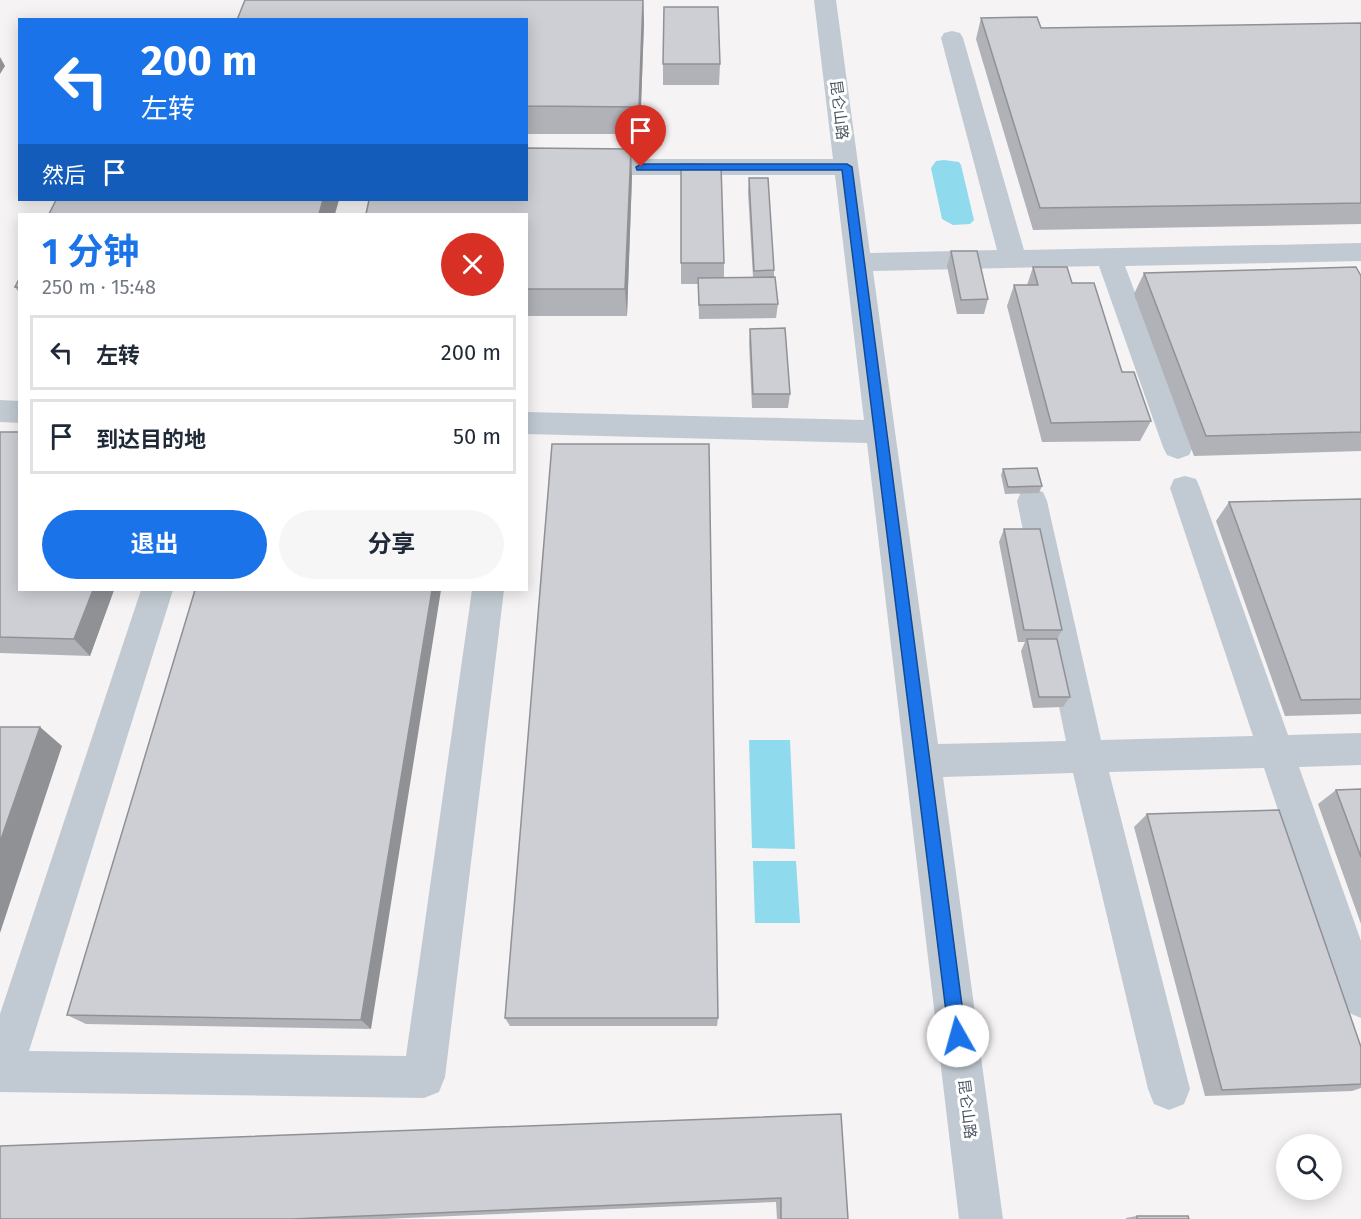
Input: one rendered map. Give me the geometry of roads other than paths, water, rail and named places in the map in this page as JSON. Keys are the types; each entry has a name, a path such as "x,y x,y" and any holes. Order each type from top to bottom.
{"street":[{"name":"昆仑山路","path":"825,0 981,1219"},
{"path":"952,38 1013,259"},
{"path":"528,167 847,167"},
{"path":"859,262 1361,252"},
{"path":"1109,257 1178,447"},
{"path":"0,411 18,412"},
{"path":"528,423 880,432"},
{"path":"1185,488 1361,998"},
{"path":"1032,501 1087,757 1168,1089"},
{"path":"157,591 1,1071 424,1077 488,591"},
{"path":"922,760 1361,749"}],"water":[{"path":"936,161 959,162 961,165 974,220 970,224 953,225 942,219 931,168"},
{"path":"749,740 790,740 795,849 752,848"},
{"path":"753,861 796,861 800,923 755,923"}]}
